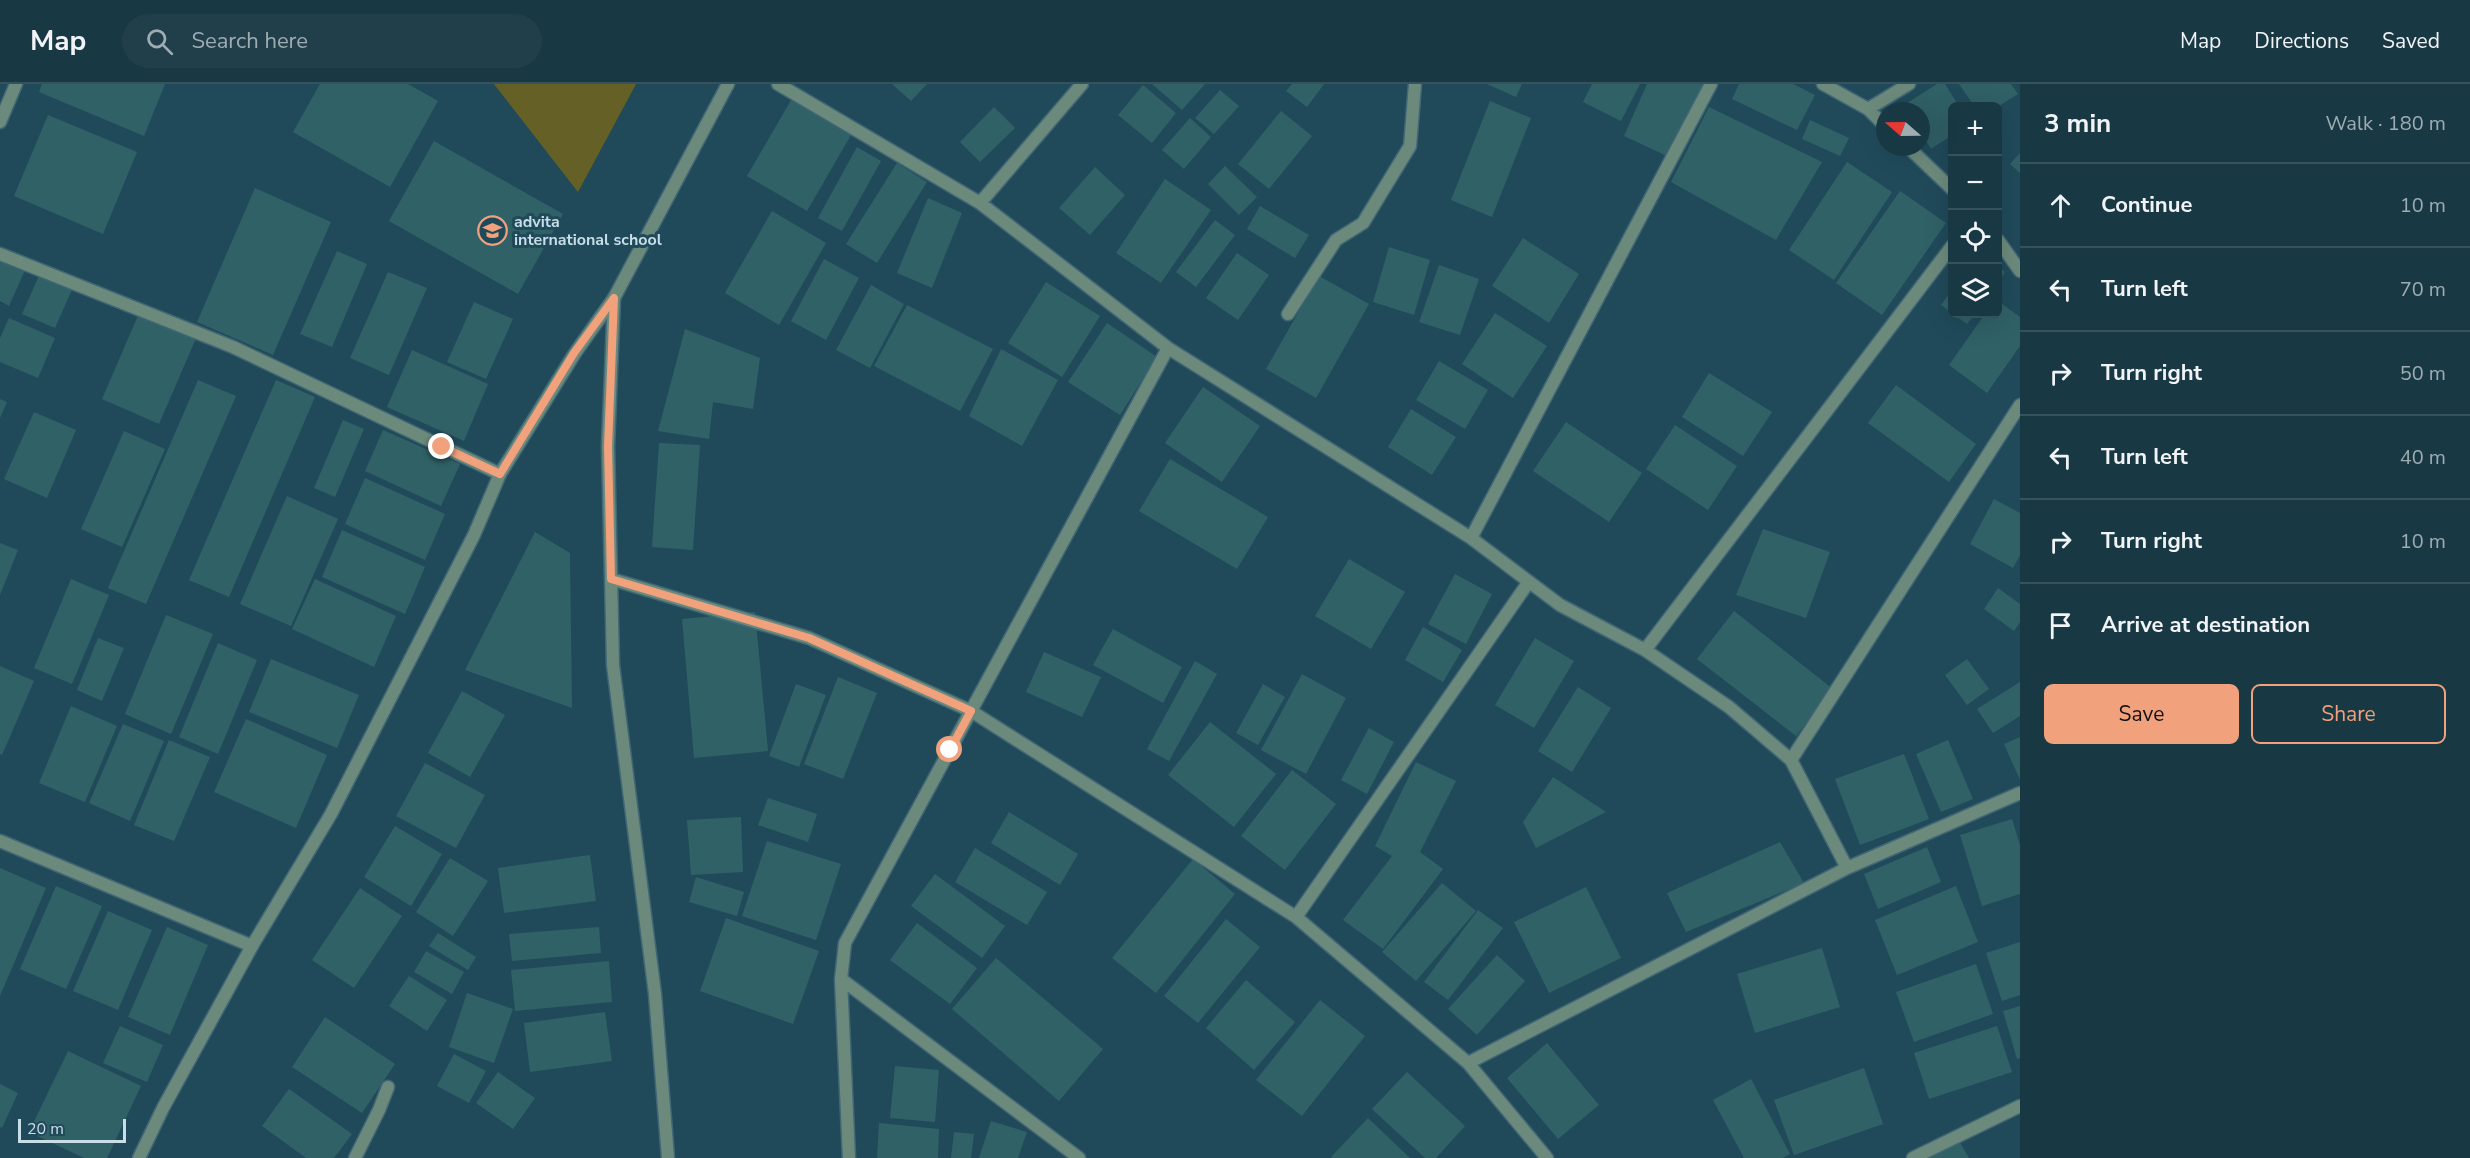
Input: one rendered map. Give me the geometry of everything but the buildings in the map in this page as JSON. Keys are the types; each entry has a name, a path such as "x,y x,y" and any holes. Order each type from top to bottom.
{"street":[{"path":"0,122 16,84"},
{"path":"139,1158 163,1108 252,946 331,814 474,535 500,474 574,353 614,298 728,84"},
{"path":"778,84 980,203 1168,348 1471,538 1560,605 1645,650 1728,707 1791,760 1847,868"},
{"path":"980,203 1082,84"},
{"path":"1288,314 1336,240 1363,223 1410,146 1415,84"},
{"path":"1471,538 1711,84"},
{"path":"1823,84 1868,109 1876,117"},
{"path":"1868,109 1909,84"},
{"path":"1918,156 1948,184"},
{"path":"2002,246 2020,271"},
{"path":"1645,650 1948,253"},
{"path":"0,254 233,347 500,474"},
{"path":"614,298 608,446 613,665 655,994 668,1158"},
{"path":"849,1158 841,979 845,943 1168,348"},
{"path":"1791,760 2020,405"},
{"path":"611,579 809,638 971,711 1296,916 1468,1063 1547,1158"},
{"path":"1296,916 1528,583"},
{"path":"1468,1063 1847,868 2020,793"},
{"path":"0,841 252,946"},
{"path":"841,979 1079,1158"},
{"path":"355,1158 380,1110 388,1087"},
{"path":"1913,1158 2020,1106"}],"shaded area":[{"path":"494,84 636,84 578,192"}],"place":[{"name":"advita international school","path":"493,230"}],"route":[{"path":"442,447 500,474 574,353 614,298 608,446 611,579 809,638 971,711 950,750"}]}
